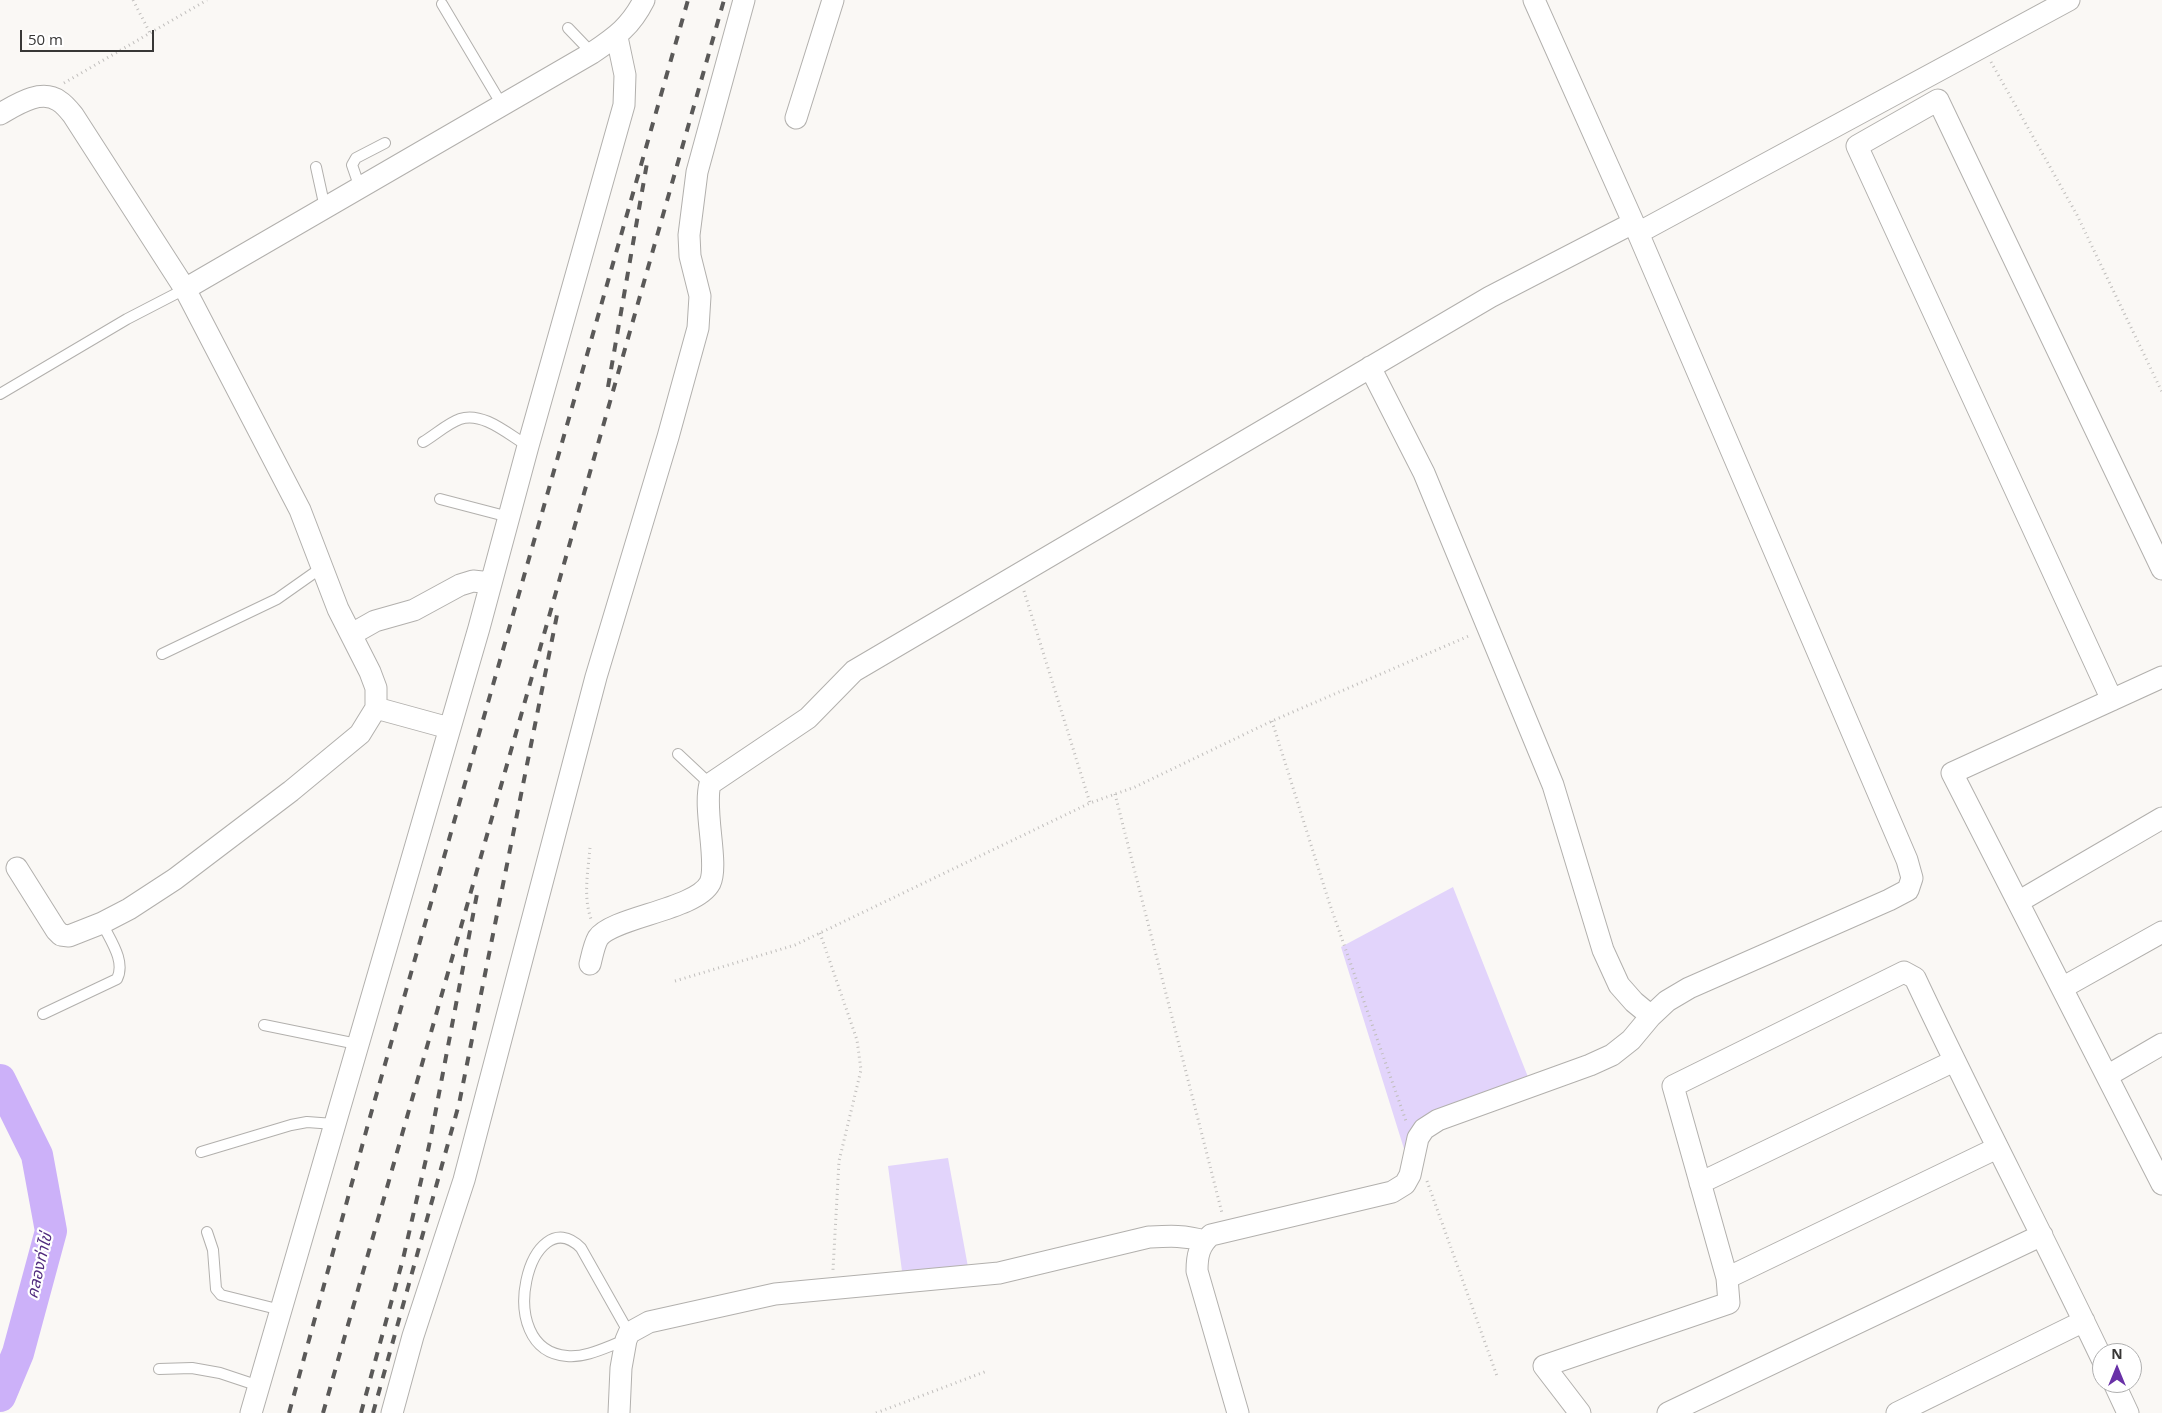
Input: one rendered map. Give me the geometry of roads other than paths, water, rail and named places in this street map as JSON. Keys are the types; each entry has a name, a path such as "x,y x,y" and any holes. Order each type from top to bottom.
{"street":[{"path":"185,289 592,53 617,37 636,17 644,0"},
{"path":"392,1413 413,1336 464,1180 596,677 668,437 698,328 700,296 690,256 689,235 698,172 744,0"},
{"path":"796,118 833,0"},
{"path":"1238,1413 1197,1271 1197,1256 1204,1241 1211,1235 1392,1192 1405,1184 1410,1175 1418,1138 1424,1129 1438,1120 1590,1066 1612,1055 1631,1040 1651,1016 1667,1001 1689,988 1908,890 1912,878 1907,860 1635,228 1534,0"},
{"path":"590,964 598,938 607,931 661,911 706,888 711,881 712,868 708,805 710,784 719,776 772,744 808,718 854,671 1490,297 1635,228 2070,0"},
{"path":"251,1413 491,583 624,105 625,76 617,37"},
{"path":"0,114 22,102 42,96 58,100 74,115 185,289 300,510 338,609 352,634 376,688 376,708 360,734 291,791 175,879 129,909 102,923 69,936 61,935 17,868"},
{"path":"2112,700 1857,146 1938,100 2162,570"},
{"path":"1370,367 1424,473 1553,785 1603,950 1619,984 1634,1002 1651,1016"},
{"path":"352,634 375,621 414,610 460,585 473,581 491,583"},
{"path":"2159,1170 2107,1076 1952,773 2162,676"},
{"path":"376,708 449,728"},
{"path":"2018,902 2162,818"},
{"path":"2062,988 2162,932"},
{"path":"1580,1413 1544,1366 1729,1303 1727,1278 1673,1086 1904,972 1915,978 1996,1148 2042,1235 2094,1343"},
{"path":"2107,1076 2162,1044"},
{"path":"1700,1183 1954,1061"},
{"path":"1727,1278 1996,1148"},
{"path":"619,1413 621,1368 627,1336 649,1322 775,1294 1000,1273 1149,1237 1172,1235 1204,1241"},
{"path":"1668,1413 2042,1235"},
{"path":"1897,1413 2084,1321"},
{"path":"2118,1393 2125,1412"}],"lane":[{"path":"442,4 502,105"},
{"path":"568,28 592,53"},
{"path":"360,188 352,165 356,158 385,143"},
{"path":"316,167 325,208"},
{"path":"0,394 127,319 185,289"},
{"path":"423,442 459,419 471,416 486,421 528,446"},
{"path":"440,499 509,517"},
{"path":"162,654 277,599 321,568"},
{"path":"678,754 710,784"},
{"path":"43,1014 117,979 121,972 121,963 102,923"},
{"path":"264,1025 357,1044"},
{"path":"201,1152 291,1125 307,1122 334,1124"},
{"path":"207,1232 214,1250 216,1289 221,1295 281,1310"},
{"path":"564,1236 573,1240 581,1248 627,1336 588,1354 568,1357 551,1353 537,1343 528,1326 524,1308 526,1283 534,1256 550,1239 564,1236"},
{"path":"159,1369 192,1368 220,1373 258,1386"}],"waterway":[{"name":"คลองท่าไข่","path":"0,1080 37,1155 51,1231 18,1353 0,1396"}],"railway":[{"path":"289,1413 370,1117 688,0"},
{"path":"323,1413 724,0"},
{"path":"608,387 647,163"},
{"path":"373,1413 459,1104 558,610"},
{"path":"361,1413 403,1259 429,1146 477,894"}]}
